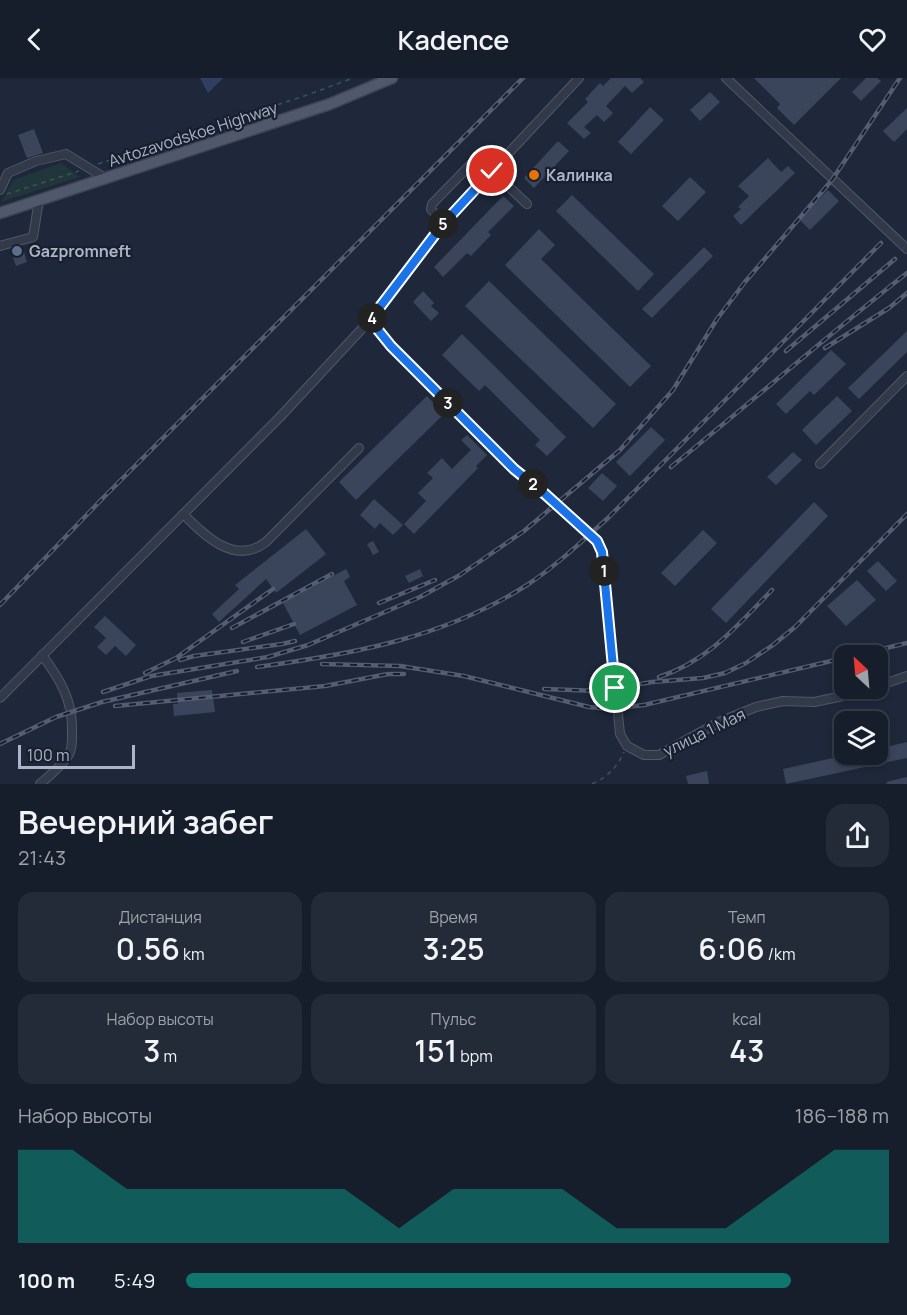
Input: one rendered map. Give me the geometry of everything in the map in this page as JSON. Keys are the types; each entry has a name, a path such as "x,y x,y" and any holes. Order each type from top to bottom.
{"main road":[{"name":"Avtozavodskoe Highway","path":"0,213 330,104 392,78"}],"street":[{"path":"0,698 280,417 370,320 443,224 579,78"},
{"path":"726,78 907,249"},
{"path":"0,190 8,173 36,161 66,154 105,178"},
{"path":"443,224 431,209 432,204 472,163 492,171 527,204"},
{"path":"0,246 33,237 39,200"},
{"path":"370,320 391,346 514,469 597,541 602,552 620,734 627,746"},
{"path":"820,464 907,376"},
{"path":"183,514 214,542 241,551 257,549 359,447"},
{"path":"40,784 67,758 71,751 72,735 72,712 63,687 42,656"},
{"path":"888,683 907,676"},
{"name":"улица 1 Мая","path":"627,746 644,755 659,755 719,722 756,707 783,701 814,702 834,698"}],"path":[{"path":"0,196 353,78"},
{"path":"592,784 605,778 617,766 627,746"}],"green space":[{"path":"61,163 80,177 1,202 13,180"}],"water":[{"path":"200,78 223,78 208,93"}],"building":[{"path":"611,78 640,78 644,82 632,93 625,86 606,106 613,113 604,122 597,115 584,127 591,133 584,139 567,123 588,102 585,99 600,83 603,86"},
{"path":"754,78 841,78 794,125 777,108 780,104"},
{"path":"866,78 877,78 881,81 861,101 852,92"},
{"path":"710,92 720,102 700,121 690,110"},
{"path":"650,107 664,120 631,154 618,142"},
{"path":"907,108 907,129 894,142 883,131"},
{"path":"34,129 43,153 27,158 18,135"},
{"path":"558,141 569,151 534,188 524,178"},
{"path":"768,158 781,172 788,166 795,173 741,225 733,216 741,209 738,207 749,196 738,186"},
{"path":"690,177 706,192 678,221 662,206"},
{"path":"828,190 839,201 810,230 799,219"},
{"path":"572,195 654,274 638,291 556,211"},
{"path":"503,196 514,206 488,232 491,235 471,256 467,253 443,277 434,267"},
{"path":"539,229 555,245 541,259 651,366 630,387 505,265"},
{"name":"Gazpromneft","path":"22,246 27,262 16,266 10,249"},
{"path":"704,247 713,256 652,318 642,309"},
{"path":"489,281 616,404 593,428 465,306"},
{"path":"423,291 434,303 431,306 439,313 431,321 413,302"},
{"path":"907,331 907,352 859,399 848,388"},
{"path":"462,334 566,437 547,456 535,445 540,440 485,385 479,391 442,355"},
{"path":"831,350 846,364 814,395 810,391 786,414 776,404"},
{"path":"427,396 444,414 356,500 339,482"},
{"path":"837,396 852,411 816,445 802,430"},
{"path":"651,427 665,440 630,476 616,462"},
{"path":"467,435 487,455 476,466 478,468 414,534 404,524 426,501 418,493 433,478 427,473 442,458 452,469 471,450 461,440"},
{"path":"793,452 802,460 776,485 767,477"},
{"path":"602,473 617,486 603,501 588,488"},
{"path":"374,499 403,525 393,535 380,523 375,529 360,515"},
{"path":"814,502 828,516 726,623 711,609"},
{"path":"306,529 326,554 276,593 266,579 219,622 212,614 239,589 235,585"},
{"path":"703,530 717,543 675,586 661,573"},
{"path":"373,541 379,552 373,555 367,544"},
{"path":"878,561 897,581 886,591 867,571"},
{"path":"346,569 350,577 344,581 357,605 300,635 283,603"},
{"path":"420,569 423,576 409,583 405,576"},
{"path":"857,580 876,600 846,626 827,606"},
{"path":"105,616 136,645 126,656 115,646 106,655 97,647 106,638 94,627"},
{"path":"212,690 215,712 174,716 173,704 178,704 177,693"},
{"path":"907,742 907,758 888,762 888,747"},
{"path":"834,758 834,765 874,765 786,784 783,769"},
{"path":"707,771 709,784 688,784 686,776"},
{"path":"907,777 907,784 887,784 886,782"}],"railway":[{"path":"0,605 103,498 523,78"},
{"path":"103,692 151,676 268,657 308,645 420,597 460,575 524,531 620,450 673,390 717,319 745,282 832,180 900,78"},
{"path":"257,667 363,649 430,631 496,603 538,578 608,518 881,243"},
{"path":"786,351 895,259"},
{"path":"671,467 907,273"},
{"path":"825,348 889,308 907,293"},
{"path":"544,689 599,691 652,682 703,678 725,673 746,663 795,627 907,514"},
{"path":"232,628 332,574"},
{"path":"379,603 435,580"},
{"path":"145,673 176,658 273,589"},
{"path":"659,677 692,662 707,652 734,629 772,590"},
{"path":"243,642 294,624"},
{"path":"180,660 295,641"},
{"path":"888,648 907,643"},
{"path":"322,664 400,666 464,676 589,707 610,709 644,705 834,660"},
{"path":"0,744 56,717 102,702 237,671"},
{"path":"115,706 325,686 388,674 404,674"}],"place":[{"name":"Калинка","path":"534,175"},
{"name":"Gazpromneft","path":"17,251"}],"route":[{"path":"492,171 443,224 370,320 391,346 514,469 597,541 602,552 615,688"}]}
